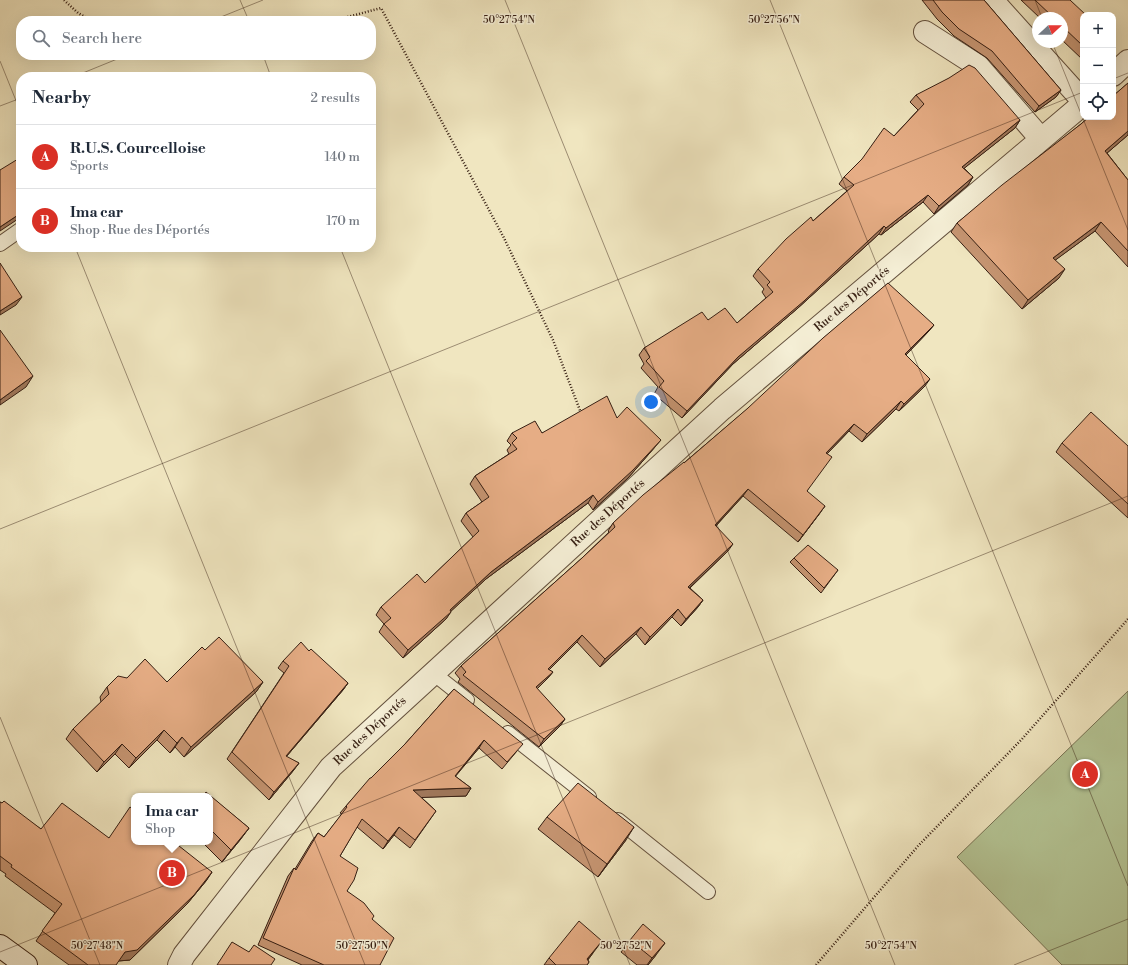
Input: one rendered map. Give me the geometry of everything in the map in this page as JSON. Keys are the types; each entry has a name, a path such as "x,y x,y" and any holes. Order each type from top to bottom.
{"street":[{"name":"Rue des Déportés","path":"992,0 1080,99"},
{"path":"925,32 978,66 1041,139"},
{"path":"1116,72 1128,61"},
{"name":"Rue des Déportés","path":"179,965 184,955 331,767 722,409 1080,105"},
{"path":"0,946 26,965"}],"lane":[{"path":"0,244 16,233"},
{"path":"433,673 477,708"},
{"path":"496,723 708,892"}],"path":[{"path":"64,0 83,16"},
{"path":"351,16 381,8 504,238 553,340 581,412 586,418"},
{"path":"816,965 918,846 1022,738 1128,619"}],"green space":[{"path":"1128,691 1128,965 1062,965 957,857"}],"building":[{"path":"933,0 984,0 1061,90 1039,106 992,51 959,29 942,12"},
{"path":"1035,0 1070,0 1083,12 1080,12 1080,43 1068,32 1068,12 1048,12"},
{"path":"969,65 975,68 1020,120 962,167 973,177 939,206 928,195 886,228 884,226 804,301 738,357 687,411 659,387 664,381 646,361 650,357 644,348 702,312 708,320 725,308 737,323 773,292 767,285 770,282 758,269 786,239 811,217 813,221 854,185 844,177 862,159 884,128 894,136 924,104 916,95 949,78"},
{"path":"1128,83 1128,131 1105,151 1128,180 1128,251 1101,222 1053,258 1065,269 1028,300 957,223 1002,185 1086,120 1116,120 1116,93"},
{"path":"16,160 16,216 0,227 0,170"},
{"path":"0,263 22,297 0,311"},
{"path":"888,283 934,325 905,354 930,379 904,404 901,401 867,434 854,424 826,453 832,457 807,491 825,506 803,535 748,489 715,525 733,544 688,587 703,600 686,619 678,609 650,637 641,627 605,659 582,635 548,669 553,672 536,687 565,719 544,739 463,675 466,672 461,666 615,527 613,523 643,495 684,463 748,408 823,338"},
{"path":"0,330 33,376 0,400"},
{"path":"607,396 617,418 627,407 661,440 633,470 598,502 593,495 491,572 450,610 451,612 408,650 384,624 391,618 381,607 417,574 425,583 479,531 466,513 489,497 475,476 517,449 512,443 517,438 512,433 535,421 542,433"},
{"path":"1091,412 1128,446 1128,504 1062,443"},
{"path":"808,545 838,570 824,588 794,558"},
{"path":"219,637 263,682 191,747 182,737 177,743 164,730 136,758 122,744 104,762 73,729 109,694 107,687 118,676 127,678 145,659 167,682 202,647 205,650"},
{"path":"301,642 309,651 311,649 348,683 286,756 299,763 274,792 232,752 289,666 283,661"},
{"path":"454,689 523,744 507,762 484,740 455,776 471,788 413,790 436,811 415,840 399,827 388,841 362,819 340,856 358,868 354,880 347,891 364,903 374,916 372,919 394,938 380,965 324,965 263,938 294,868 296,870 318,833 324,837 347,807 346,806 370,778 405,744"},
{"path":"578,783 634,827 607,864 547,817"},
{"path":"213,798 249,828 231,850 213,832"},
{"path":"4,801 41,829 62,803 109,838 130,807 131,845 178,845 212,872 194,895 137,950 125,952 116,965 88,965 42,931 62,904 11,867 12,865 0,856 0,802 2,803"},
{"path":"579,921 602,941 587,959 589,962 587,965 556,965 549,958"},
{"path":"643,924 665,943 652,958 630,940"},
{"path":"232,942 249,952 254,945 275,959 271,965 217,965"}],"place":[{"name":"R.U.S. Courcelloise","path":"1085,774"},
{"name":"Ima car","path":"172,873"}]}
